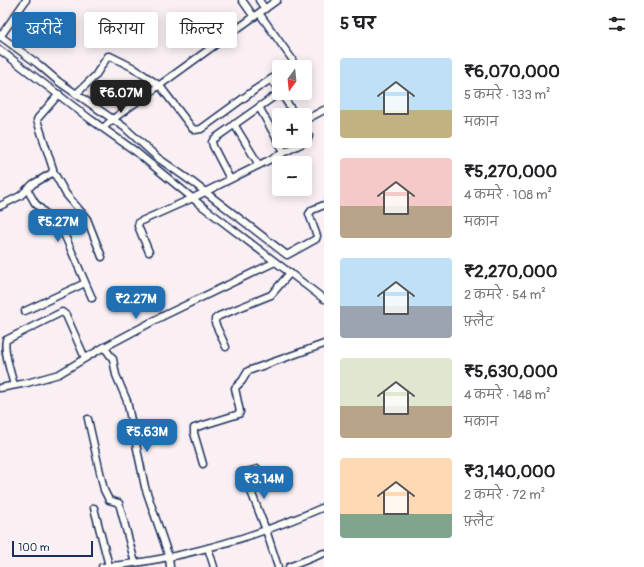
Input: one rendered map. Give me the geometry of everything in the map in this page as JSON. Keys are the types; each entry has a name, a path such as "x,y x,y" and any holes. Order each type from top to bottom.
{"street":[{"path":"26,0 0,36 76,94 135,150 199,195 287,255 316,239 317,236 309,214 312,210 324,205"},
{"path":"242,0 259,13 292,60"},
{"path":"259,0 259,13"},
{"path":"108,123 277,0"},
{"path":"0,50 59,94 108,123 135,136 275,262 324,299"},
{"path":"76,94 95,76 109,56 132,67 160,86 192,128 198,130 271,79"},
{"path":"59,94 37,120 53,171 66,194 87,219 102,257"},
{"path":"230,179 212,142 216,136 272,98"},
{"path":"259,107 284,152"},
{"path":"312,116 324,110"},
{"path":"234,124 259,165"},
{"path":"149,252 138,226 139,222 199,195 292,148"},
{"path":"0,206 20,196 33,184 51,174 53,171"},
{"path":"27,190 35,203 54,222 65,236 92,298"},
{"path":"0,388 55,375 163,316 275,262"},
{"path":"226,347 215,323 215,319 269,296 277,290 290,273"},
{"path":"25,311 85,283"},
{"path":"14,385 6,340 62,312 66,315 85,358"},
{"path":"203,464 194,428 239,414 240,412 235,388 242,381 248,371 324,344"},
{"path":"104,347 112,359 126,402 145,487 169,558 170,567"},
{"path":"88,419 104,490 109,500 119,503 135,563"},
{"path":"258,469 246,472 245,476 266,530 278,567"},
{"path":"102,567 169,558 208,548 289,522 324,507"},
{"path":"94,508 109,566"},
{"path":"208,548 214,567"},
{"path":"289,567 324,553"}]}
